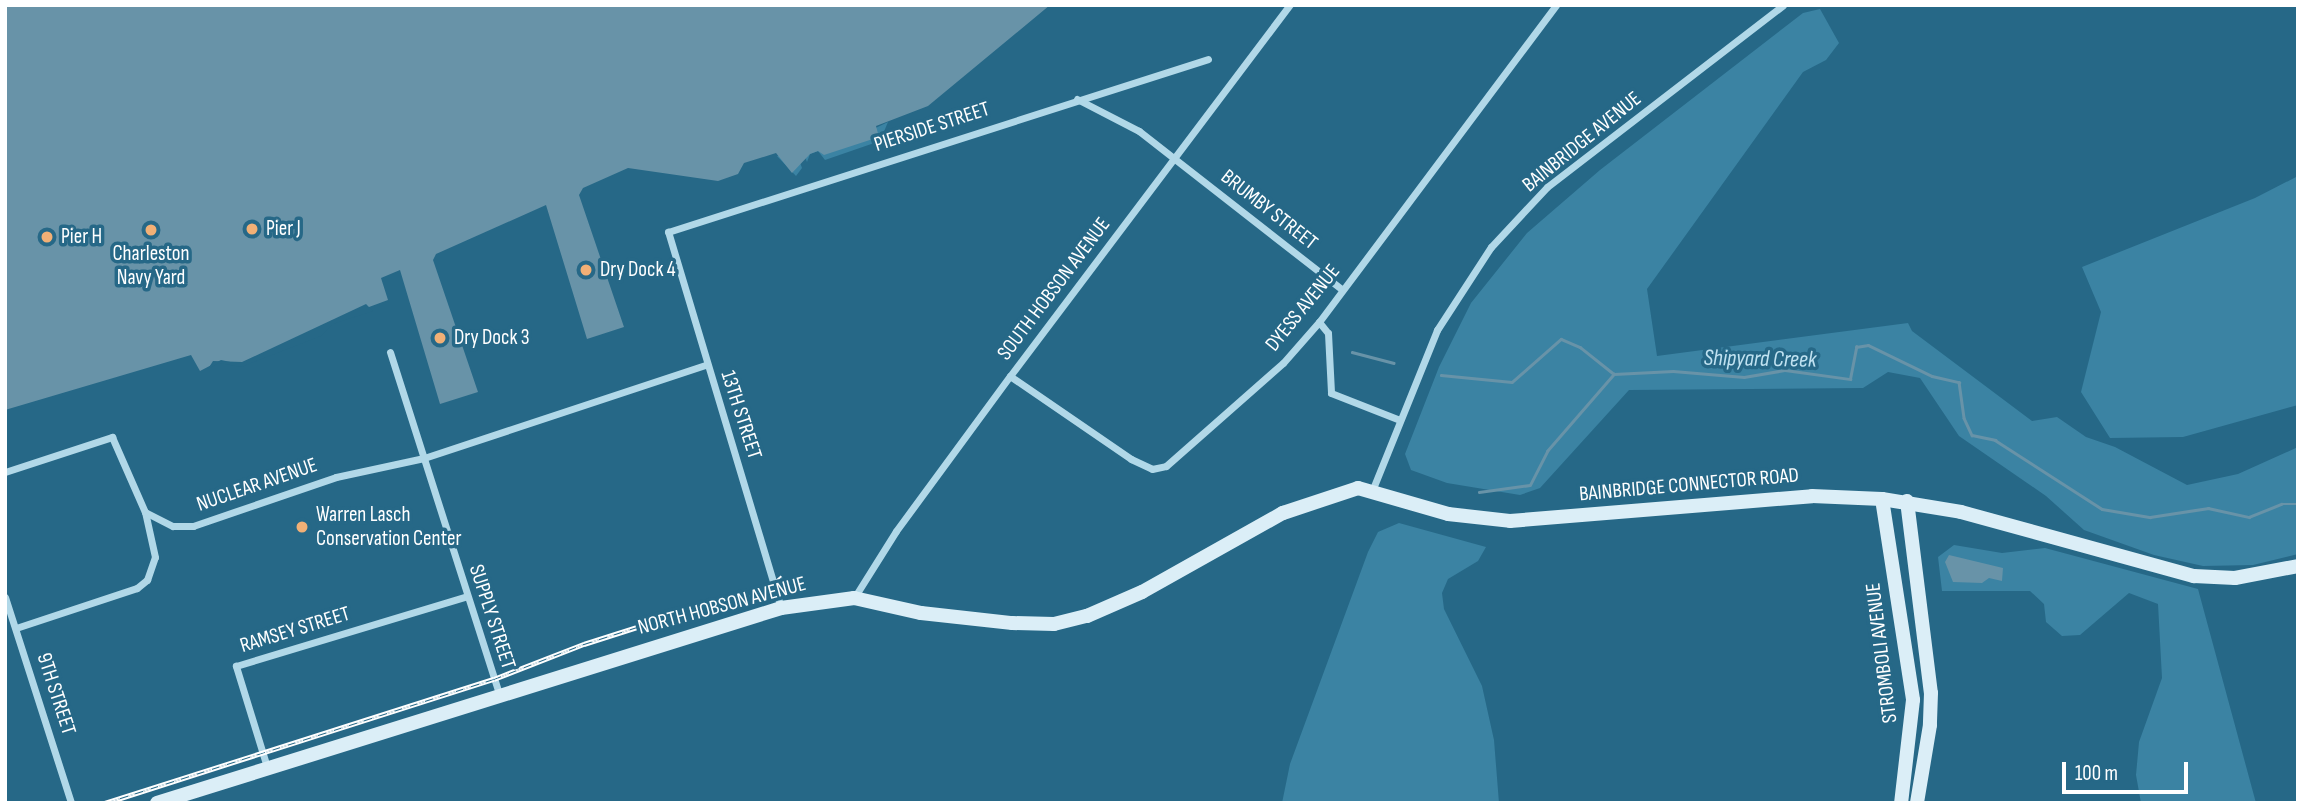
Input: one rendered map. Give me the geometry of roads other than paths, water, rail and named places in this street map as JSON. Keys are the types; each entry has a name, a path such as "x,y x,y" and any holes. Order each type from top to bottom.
{"street":[{"name":"SOUTH HOBSON AVENUE","path":"854,598 896,531 1290,5"},
{"name":"DYESS AVENUE","path":"1010,376 1152,469 1166,466 1283,363 1319,322 1341,289 1556,5"},
{"name":"BAINBRIDGE AVENUE","path":"1372,491 1437,330 1491,247 1548,187 1783,5"},
{"name":"PIERSIDE STREET","path":"668,232 1208,59"},
{"name":"BRUMBY STREET","path":"1077,99 1115,115 1341,289"},
{"name":"13TH STREET","path":"668,232 706,365 777,582 781,608"},
{"path":"1319,322 1328,332 1331,393 1400,420"},
{"name":"SUPPLY STREET","path":"390,352 465,597 499,693"},
{"path":"424,458 706,365"},
{"path":"5,472 108,436 117,440 145,512 155,557 147,580 137,588 16,628"},
{"name":"NUCLEAR AVENUE","path":"145,512 173,526 193,526 335,477 424,458"},
{"name":"NORTH HOBSON AVENUE","path":"157,803 499,693 781,608 854,598 921,613 1054,624 1087,616 1142,592 1283,513 1346,490 1372,491"},
{"name":"BAINBRIDGE CONNECTOR ROAD","path":"1372,491 1448,514 1510,521 1812,496 1907,501 2011,525 2194,576 2235,578 2298,566"},
{"name":"STROMBOLI AVENUE","path":"1882,499 1913,700 1910,751 1901,803"},
{"name":"STROMBOLI AVENUE","path":"1907,501 1931,693 1926,757 1917,803"},
{"name":"9TH STREET","path":"5,597 71,803"},
{"name":"RAMSEY STREET","path":"267,767 236,666 465,597"}],"waterway":[{"name":"Shipyard Creek","path":"1441,375 1512,382 1561,339 1580,347 1614,374 1673,371 1744,377 1785,370 1850,379 1856,347 1868,345 1932,376 1959,382 1964,418 1972,435 1995,440 2102,509 2150,517 2208,508 2249,517 2282,504 2298,504"},
{"name":"Shipyard Creek","path":"1352,352 1394,363"},
{"path":"1479,492 1530,485 1547,451 1614,374"}],"railway":[{"path":"710,611 765,592 782,577"},
{"path":"105,803 494,679 584,644 719,601"}],"place":[{"name":"Pier J","path":"252,229"},
{"name":"Charleston Navy Yard","path":"151,230"},
{"name":"Pier H","path":"47,237"},
{"name":"Dry Dock 4","path":"586,270"},
{"name":"Dry Dock 3","path":"440,338"},
{"name":"Warren Lasch Conservation Center","path":"302,527"}]}
